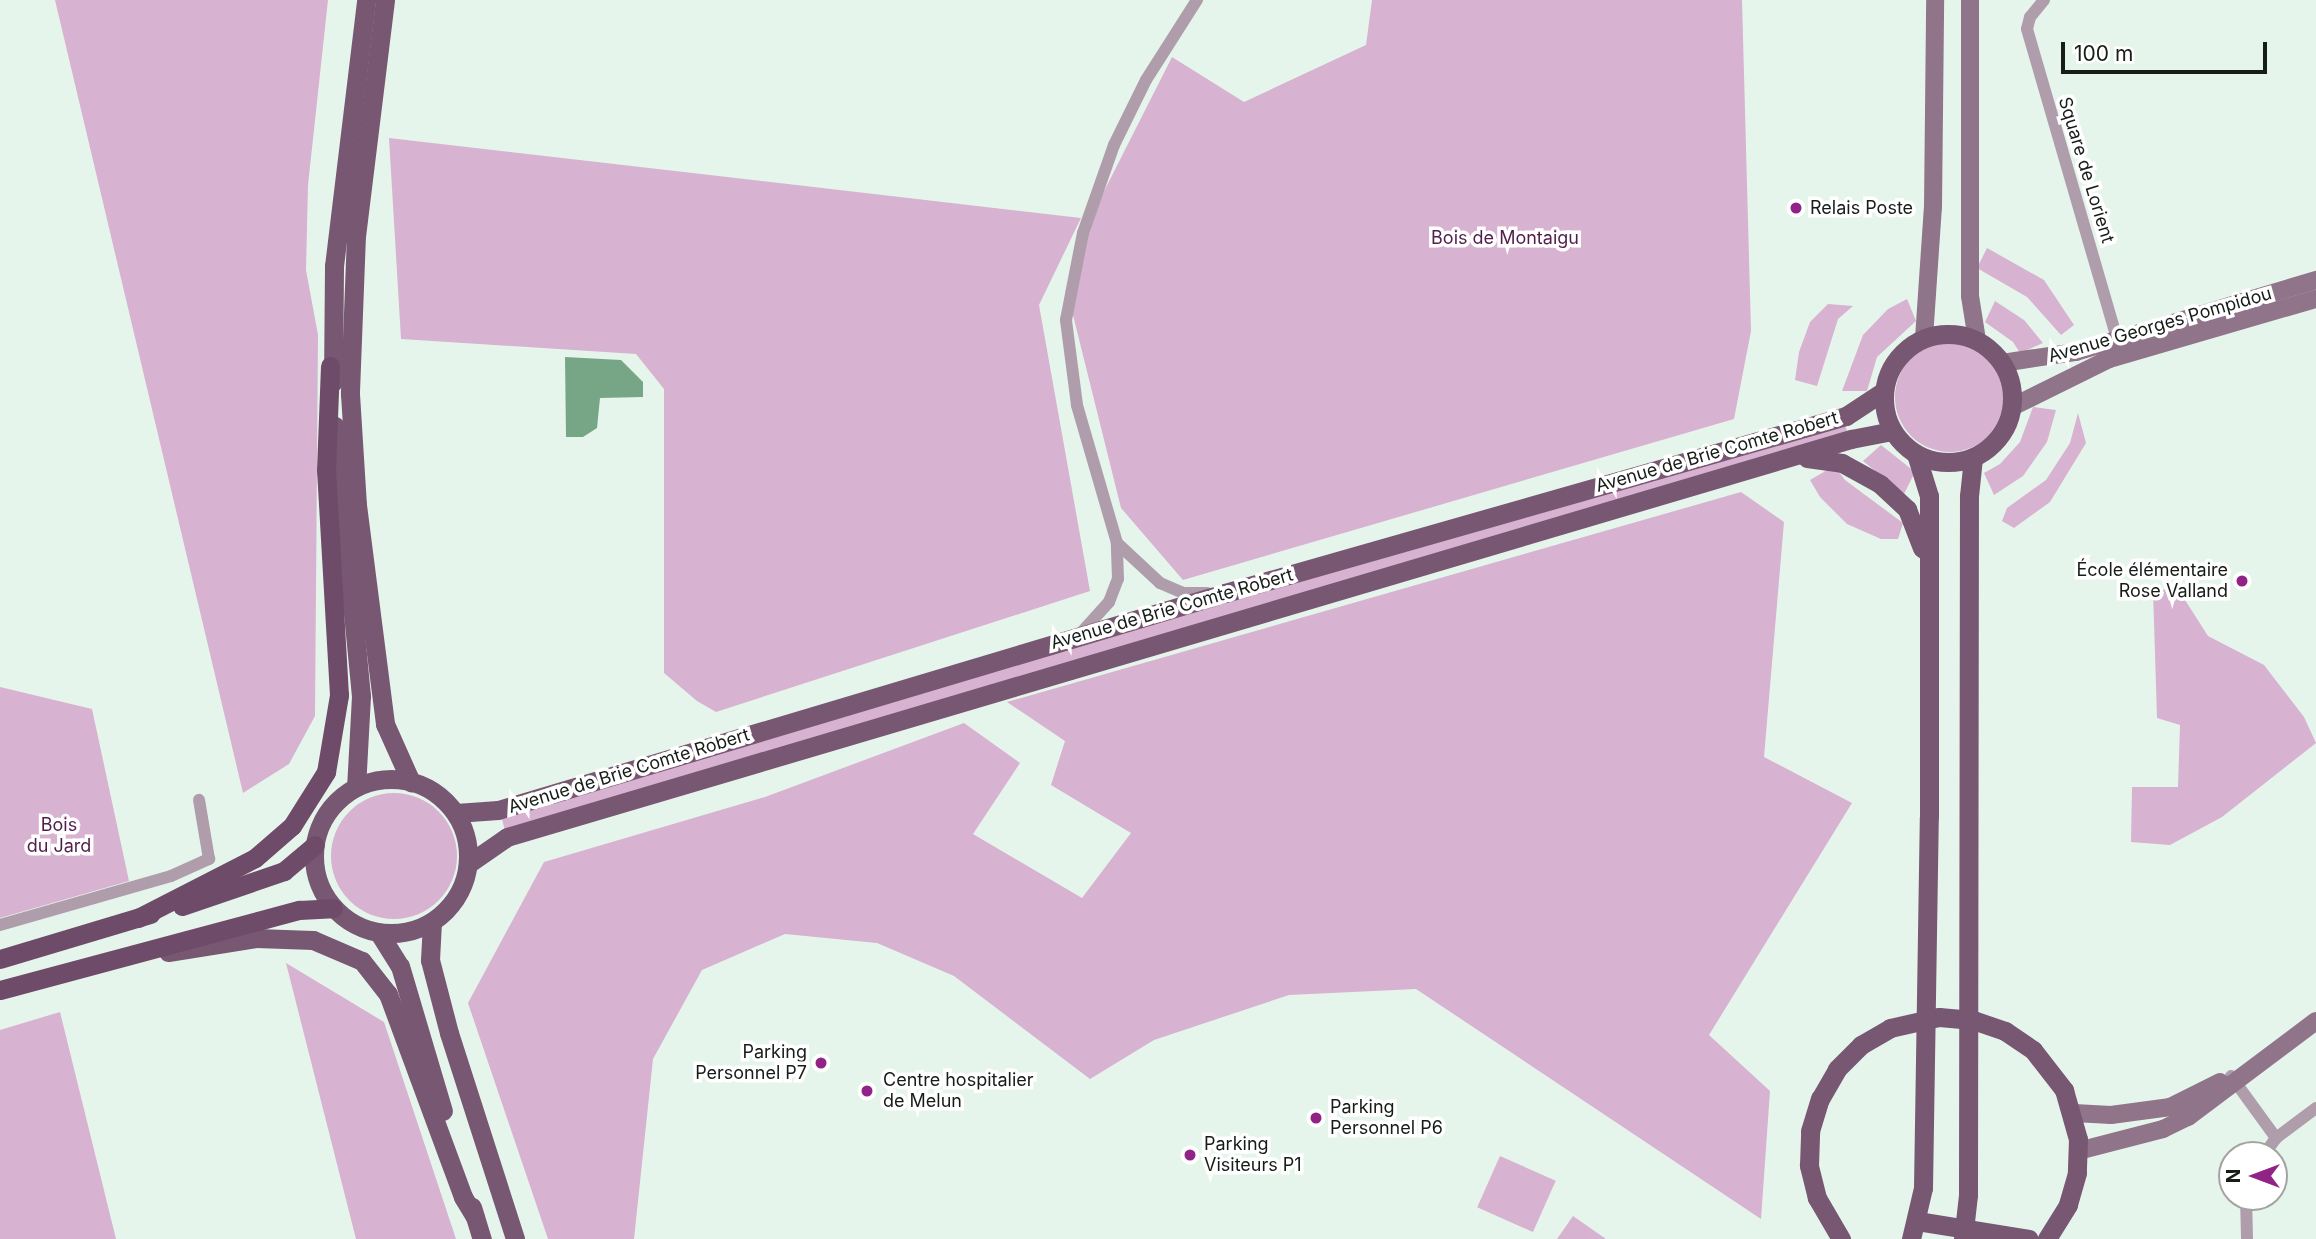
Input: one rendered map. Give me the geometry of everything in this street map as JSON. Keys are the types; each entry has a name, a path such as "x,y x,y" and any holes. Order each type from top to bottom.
{"highway":[{"path":"138,918 265,850 306,809 326,772 339,695 326,470 330,366"},
{"path":"0,959 264,880 294,865 315,845"},
{"path":"0,990 299,910 333,908"}],"main road":[{"path":"356,787 361,696 330,366 334,266 366,0"},
{"path":"385,0 356,235 350,394 357,505 385,724 411,782"},
{"path":"1924,338 1930,296 1935,0"},
{"path":"1970,0 1970,296 1978,340"},
{"name":"Avenue Georges Pompidou","path":"2012,407 2120,348 2316,280"},
{"name":"Avenue Georges Pompidou","path":"2002,363 2120,348 2313,298"},
{"path":"1942,333 1978,340 2002,363 2011,384 2012,407 1994,442 1973,457 1934,461 1916,454 1892,431 1884,391 1896,359 1924,338 1942,333"},
{"name":"Avenue de Brie Comte Robert","path":"456,813 498,810 1224,593 1846,416 1884,391"},
{"name":"Avenue de Brie Comte Robert","path":"468,864 507,837 1892,431"},
{"path":"1916,454 1928,496 1928,566 1926,1046 1923,1188 1914,1230 2029,1239"},
{"path":"1799,457 1854,468 1899,500 1913,517 1928,566"},
{"path":"1965,1234 1969,496 1973,457"},
{"path":"383,779 411,782 441,797 456,813 467,843 468,864 457,898 432,922 401,933 379,933 359,927 333,908 317,878 315,845 326,816 356,787 383,779"},
{"path":"432,922 430,960 449,1034 515,1239"},
{"path":"379,933 400,966 482,1239"},
{"path":"106,960 115,962 256,937 313,940 362,961 388,995 463,1197 475,1217"},
{"path":"2074,1113 2110,1115 2171,1107 2233,1079 2316,1013"},
{"path":"1841,1239 1824,1214 1812,1182 1810,1131 1820,1099 1837,1069 1875,1036 1906,1022 1939,1017 1989,1024 2019,1040 2045,1062 2074,1113 2078,1151 2074,1189 2047,1239"},
{"path":"2078,1151 2163,1129 2316,1021"}],"street":[{"path":"1078,637 1108,603 1118,579 1118,543 1077,405 1066,320 1083,233 1114,145 1146,80 1197,0"},
{"name":"Square de Lorient","path":"2044,0 2030,17 2027,29 2120,348"},
{"path":"1118,543 1160,583 1184,593 1224,593"},
{"path":"0,925 171,876 209,859 199,800"},
{"path":"2233,1079 2276,1138"},
{"path":"2274,1141 2316,1108"},
{"path":"2246,1211 2247,1239"}],"green space":[{"path":"55,0 328,0 308,185 306,270 318,335 315,716 289,764 243,793"},
{"name":"Bois de Montaigu","path":"1372,0 1742,0 1751,331 1734,419 1183,580 1121,508 1069,299 1092,215 1172,57 1244,102 1366,45"},
{"path":"389,138 1081,218 1039,305 1090,591 716,712 697,701 664,673 664,389 636,354 401,339"},
{"path":"1987,248 2044,280 2074,325 2061,335 2027,297 1977,268"},
{"path":"1907,299 1916,321 1877,357 1867,391 1842,391 1863,335 1888,309"},
{"path":"1995,301 2024,320 2043,343 2020,353 2013,342 1985,322"},
{"path":"1828,304 1853,306 1838,319 1817,386 1795,380 1799,352 1810,322"},
{"path":"1950,342 1971,347 1989,358 2000,376 2005,397 2000,418 1989,436 1971,447 1950,452 1929,447 1911,436 1900,418 1895,397 1900,376 1911,358 1929,347"},
{"path":"2033,407 2056,410 2047,442 2023,476 1994,495 1984,473 2000,464 2020,442"},
{"path":"2078,413 2086,443 2050,502 2014,528 2002,521 2007,508 2046,480 2070,443"},
{"path":"1844,422 1848,434 505,831 501,815"},
{"path":"1881,445 1915,472 1904,494 1863,461"},
{"path":"1834,466 1845,480 1903,523 1898,539 1881,539 1847,524 1820,497 1810,480"},
{"path":"1741,492 1784,522 1764,757 1852,803 1709,1035 1770,1091 1761,1219 1416,989 1289,995 1154,1040 1090,1079 954,976 877,943 785,934 702,970 653,1059 634,1239 548,1239 468,1003 544,862 765,797 964,723 1020,763 973,834 1082,898 1131,833 1051,785 1065,741 1007,702"},
{"path":"2178,589 2208,636 2264,665 2304,717 2316,743 2222,817 2170,845 2131,842 2132,787 2178,787 2180,725 2157,718 2153,590"},
{"name":"Bois du Jard","path":"0,687 92,709 129,881 0,918"},
{"path":"394,793 418,798 439,811 452,832 457,856 452,880 439,901 418,914 394,919 370,914 349,901 336,880 331,856 336,832 349,811 370,798"},
{"path":"286,963 384,1022 456,1239 356,1239"},
{"path":"60,1012 116,1239 0,1239 0,1030"},
{"path":"1500,1156 1556,1181 1533,1232 1477,1207"},
{"path":"1573,1216 1606,1239 1557,1239"}],"shaded area":[{"path":"565,357 621,360 643,382 643,397 600,398 597,428 583,437 566,437"}],"place":[{"name":"Relais Poste","path":"1796,208"},
{"name":"École élémentaire Rose Valland","path":"2242,581"},
{"name":"Parking Personnel P7","path":"821,1063"},
{"name":"Centre hospitalier de Melun","path":"867,1091"},
{"name":"Parking Personnel P6","path":"1316,1118"},
{"name":"Parking Visiteurs P1","path":"1190,1155"}]}
